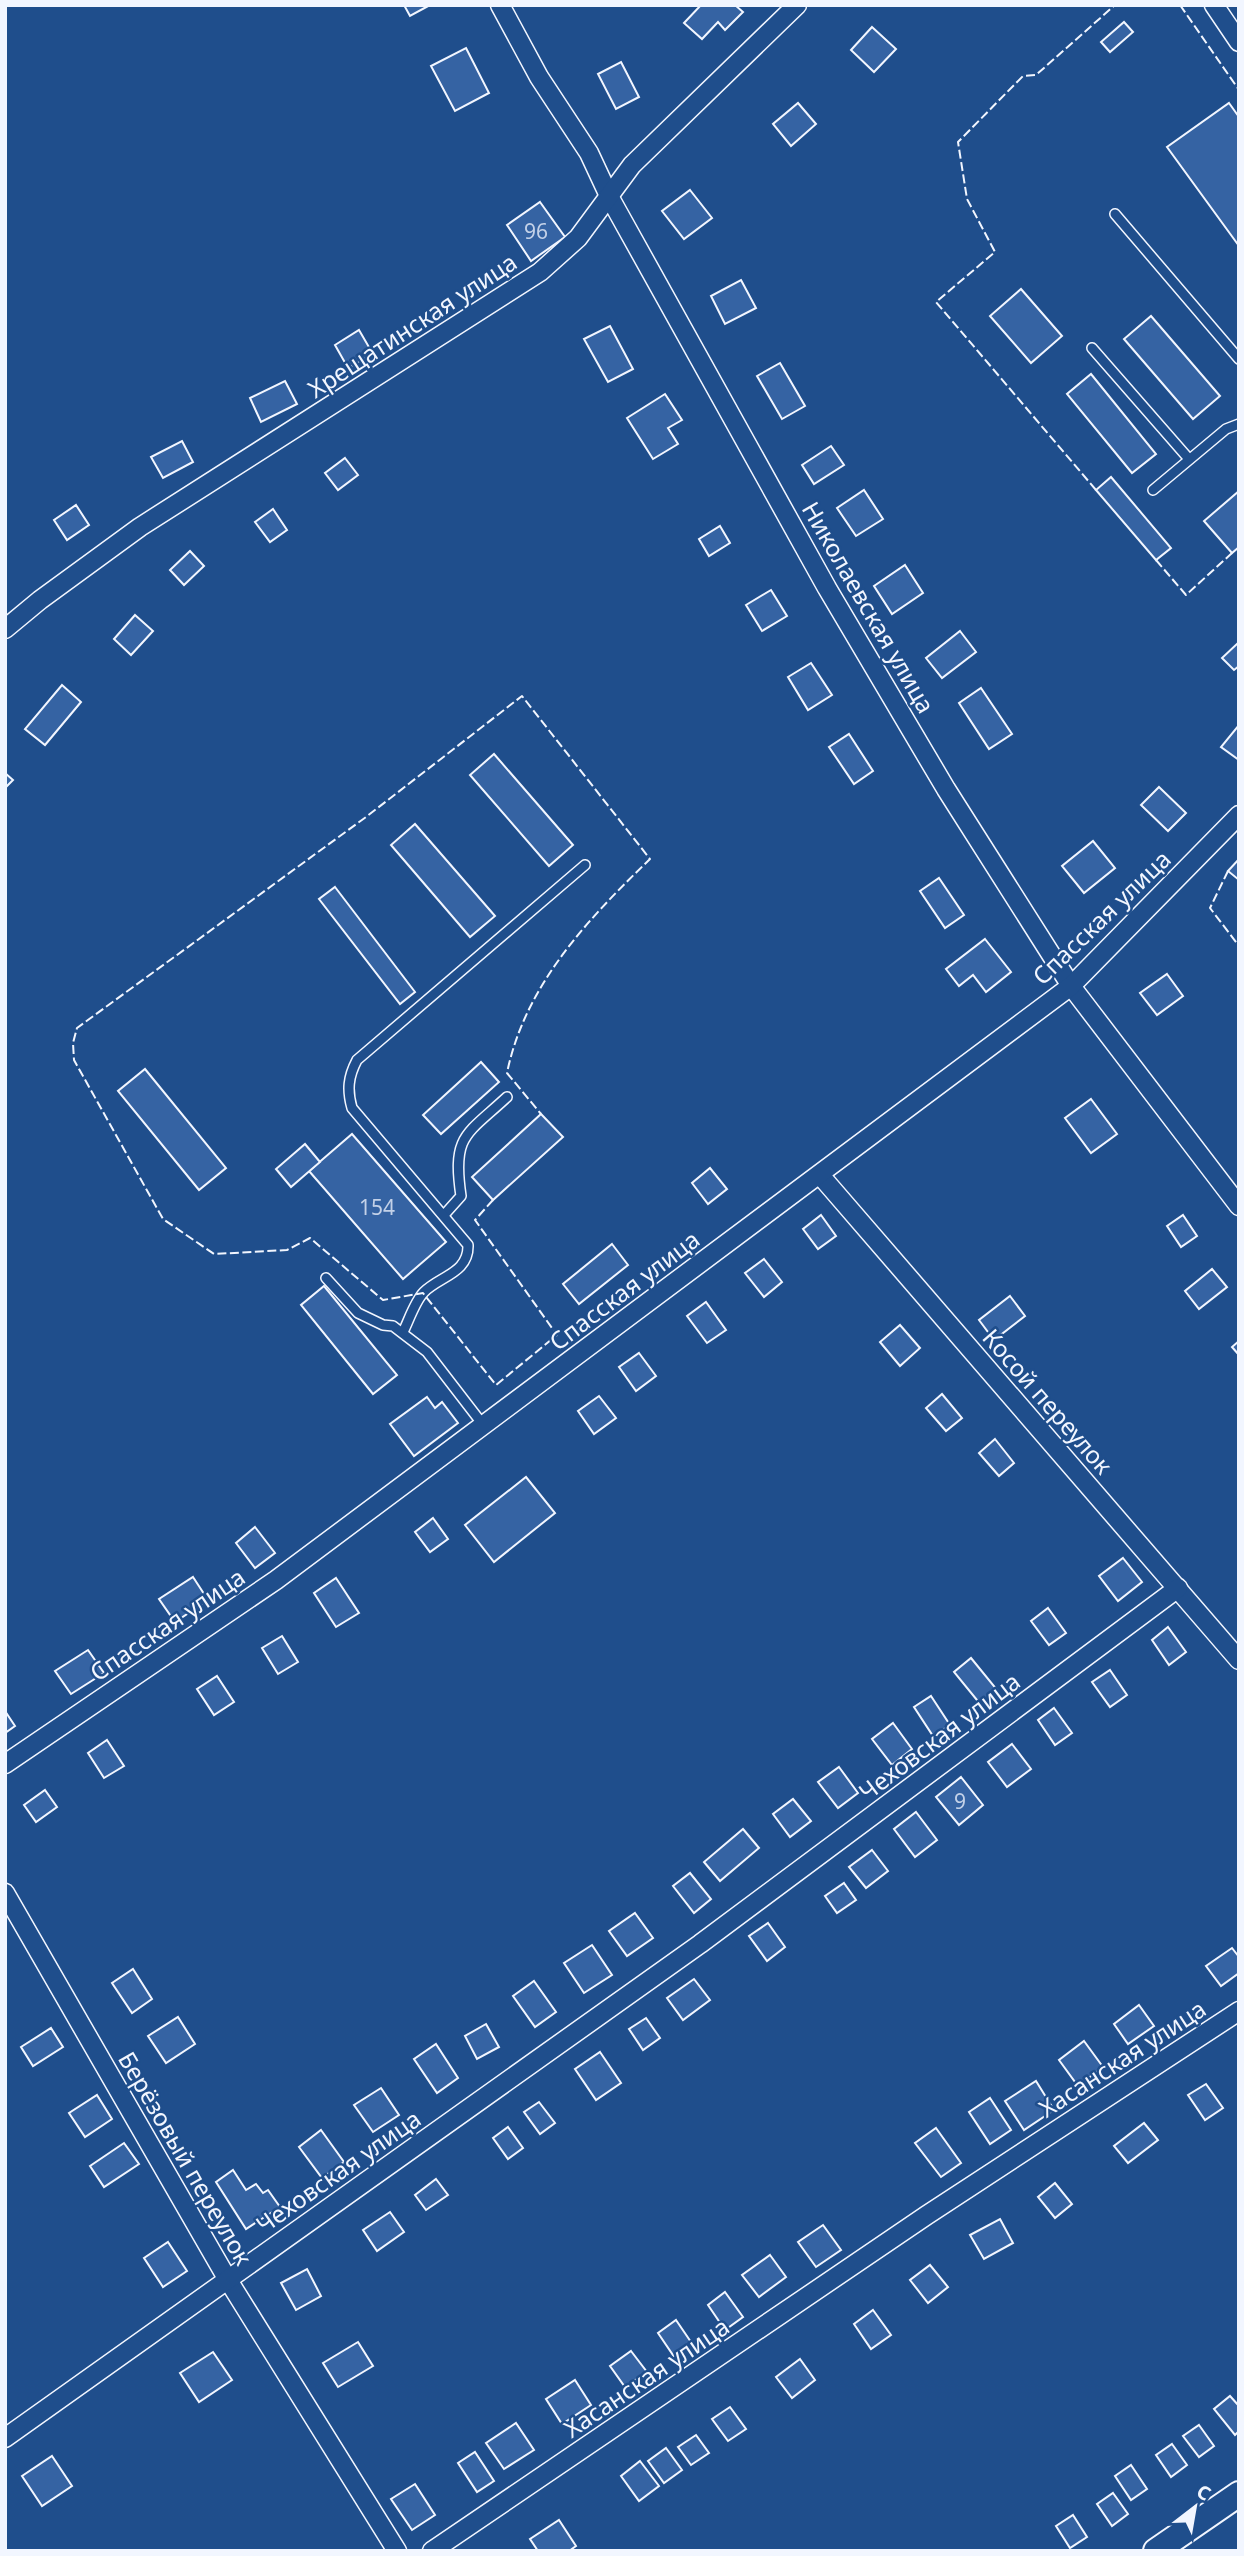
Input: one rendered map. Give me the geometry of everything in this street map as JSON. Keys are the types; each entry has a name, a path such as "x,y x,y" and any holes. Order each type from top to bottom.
{"main road":[{"path":"1156,2551 1239,2494"}],"street":[{"name":"Николаевская улица","path":"500,5 539,77 589,153 610,198 827,588 946,789 1071,986 1239,1206"},
{"name":"Хрещатинская улица","path":"5,629 140,527 540,272 578,238 632,165 797,5"},
{"path":"1214,5 1239,42"},
{"name":"Спасская улица","path":"5,1764 276,1580 1071,986 1239,815"},
{"name":"Косой переулок","path":"820,1175 1239,1660"},
{"name":"Чеховская улица","path":"5,2438 700,1944 1178,1588"},
{"name":"Берёзовый переулок","path":"5,1893 228,2280 397,2551"},
{"name":"Хасанская улица","path":"432,2551 927,2215 1239,2011"}],"lane":[{"path":"1115,214 1239,359"},
{"path":"1092,348 1189,459"},
{"path":"1153,490 1226,429 1239,424"},
{"path":"403,1332 423,1293 460,1268 468,1255 468,1245 352,1108 348,1095 349,1074 358,1060 585,865"},
{"path":"444,1215 461,1196 457,1168 459,1147 466,1135 507,1097"},
{"path":"326,1278 358,1313 403,1332 426,1352 484,1426"}],"building":[{"path":"404,5 430,5 410,16"},
{"path":"701,5 735,5 743,12 725,30 718,22 702,39 684,23"},
{"path":"1124,22 1133,32 1110,52 1101,42"},
{"path":"872,27 896,49 874,72 851,50"},
{"path":"466,48 489,93 455,111 431,66"},
{"path":"621,62 639,97 616,109 598,74"},
{"path":"798,103 816,124 791,146 773,124"},
{"path":"1229,103 1239,117 1239,246 1167,147"},
{"path":"690,190 712,218 684,239 662,211"},
{"path":"540,202 565,237 531,261 507,225"},
{"path":"741,280 756,308 725,324 711,296"},
{"path":"1021,289 1062,336 1031,363 990,316"},
{"path":"1151,316 1220,396 1193,419 1124,339"},
{"path":"610,326 633,369 608,382 584,339"},
{"path":"359,330 373,354 348,368 335,345"},
{"path":"780,363 805,406 782,419 757,376"},
{"path":"1091,374 1156,454 1132,473 1067,394"},
{"path":"285,381 297,404 261,422 250,398"},
{"path":"665,394 682,420 668,428 678,444 653,459 627,418"},
{"path":"182,441 193,462 163,478 151,457"},
{"path":"831,446 844,465 814,484 802,465"},
{"path":"345,458 358,475 338,490 325,473"},
{"path":"1111,477 1171,548 1156,560 1096,490"},
{"path":"864,490 883,519 856,536 837,508"},
{"path":"1239,491 1239,547 1232,553 1204,521"},
{"path":"76,505 89,525 67,540 54,520"},
{"path":"273,509 287,530 270,542 255,522"},
{"path":"720,526 730,543 709,556 699,539"},
{"path":"190,551 204,566 184,585 170,570"},
{"path":"905,565 923,593 892,614 874,586"},
{"path":"771,590 787,616 762,631 746,605"},
{"path":"135,615 153,631 131,655 114,639"},
{"path":"960,631 976,652 942,678 926,658"},
{"path":"1239,642 1239,666 1234,670 1222,658"},
{"path":"811,663 832,695 808,710 788,677"},
{"path":"62,685 81,702 45,745 25,729"},
{"path":"981,688 1012,734 989,749 959,703"},
{"path":"1239,725 1239,760 1221,747"},
{"path":"849,734 873,771 854,784 829,747"},
{"path":"494,754 573,845 549,866 470,775"},
{"path":"5,773 13,780 5,788"},
{"path":"1159,787 1186,813 1168,831 1141,805"},
{"path":"415,824 495,916 470,937 391,845"},
{"path":"1093,841 1115,868 1084,893 1062,866"},
{"path":"1239,859 1239,880 1228,871"},
{"path":"939,878 964,915 945,928 920,891"},
{"path":"335,887 415,992 400,1004 319,899"},
{"path":"985,939 1011,972 986,992 973,975 959,986 946,969"},
{"path":"1167,974 1183,996 1157,1015 1140,993"},
{"path":"481,1062 499,1082 441,1134 423,1115"},
{"path":"145,1069 226,1168 199,1190 118,1091"},
{"path":"1091,1099 1117,1134 1091,1153 1065,1118"},
{"path":"541,1114 563,1137 493,1200 472,1177"},
{"path":"352,1134 446,1242 403,1279 309,1171"},
{"path":"305,1144 320,1162 291,1187 276,1169"},
{"path":"710,1168 727,1189 708,1204 692,1183"},
{"path":"821,1215 836,1236 818,1249 803,1229"},
{"path":"1183,1215 1197,1236 1181,1247 1167,1226"},
{"path":"612,1244 628,1265 579,1304 563,1284"},
{"path":"764,1259 782,1282 764,1297 745,1273"},
{"path":"1212,1269 1227,1287 1199,1309 1185,1291"},
{"path":"324,1286 397,1375 373,1394 301,1305"},
{"path":"1010,1296 1025,1316 994,1340 979,1320"},
{"path":"706,1302 726,1330 707,1343 687,1316"},
{"path":"900,1325 920,1348 900,1366 880,1342"},
{"path":"1239,1341 1239,1355 1232,1347"},
{"path":"639,1353 656,1376 636,1391 619,1367"},
{"path":"942,1394 962,1418 946,1431 926,1408"},
{"path":"599,1396 616,1418 594,1434 578,1411"},
{"path":"427,1397 435,1408 442,1402 458,1423 414,1456 390,1424"},
{"path":"995,1439 1014,1463 999,1476 979,1453"},
{"path":"526,1477 555,1513 494,1562 465,1525"},
{"path":"433,1518 448,1539 430,1552 415,1532"},
{"path":"255,1527 275,1553 255,1568 236,1543"},
{"path":"1123,1558 1142,1582 1118,1601 1099,1576"},
{"path":"193,1577 208,1600 175,1622 159,1599"},
{"path":"336,1578 359,1613 336,1627 314,1593"},
{"path":"1048,1608 1066,1633 1049,1645 1031,1621"},
{"path":"1168,1627 1186,1652 1169,1665 1152,1640"},
{"path":"282,1636 298,1662 278,1674 262,1648"},
{"path":"88,1650 104,1673 71,1694 55,1671"},
{"path":"971,1658 998,1691 981,1705 954,1672"},
{"path":"1110,1670 1127,1695 1110,1707 1092,1682"},
{"path":"217,1676 234,1702 214,1715 197,1689"},
{"path":"931,1696 950,1725 933,1736 914,1707"},
{"path":"1054,1708 1072,1733 1055,1745 1038,1720"},
{"path":"5,1711 15,1726 5,1733"},
{"path":"893,1723 912,1749 892,1765 872,1739"},
{"path":"107,1740 124,1766 104,1778 88,1753"},
{"path":"1012,1744 1031,1769 1007,1787 988,1762"},
{"path":"839,1767 858,1793 838,1808 818,1782"},
{"path":"961,1777 983,1805 959,1825 936,1797"},
{"path":"45,1790 57,1807 36,1822 24,1805"},
{"path":"793,1799 811,1821 790,1837 773,1814"},
{"path":"916,1812 937,1840 915,1857 894,1829"},
{"path":"743,1829 759,1848 720,1881 704,1862"},
{"path":"872,1850 888,1871 866,1888 849,1867"},
{"path":"690,1873 711,1899 694,1913 673,1886"},
{"path":"844,1883 856,1900 837,1913 825,1896"},
{"path":"635,1913 653,1938 627,1956 609,1931"},
{"path":"768,1923 785,1947 767,1961 749,1936"},
{"path":"592,1945 612,1975 584,1993 564,1963"},
{"path":"1232,1948 1239,1957 1239,1973 1221,1986 1206,1966"},
{"path":"133,1969 152,1999 132,2013 112,1983"},
{"path":"694,1979 710,2000 683,2020 667,1998"},
{"path":"534,1981 556,2012 535,2027 513,1996"},
{"path":"1139,2005 1154,2026 1128,2044 1114,2024"},
{"path":"178,2017 195,2044 166,2063 148,2036"},
{"path":"646,2018 660,2038 643,2050 629,2029"},
{"path":"486,2024 499,2047 477,2059 465,2036"},
{"path":"51,2028 63,2047 33,2066 21,2047"},
{"path":"1084,2041 1103,2067 1078,2086 1059,2060"},
{"path":"436,2044 458,2078 437,2093 414,2059"},
{"path":"600,2052 621,2083 596,2100 575,2069"},
{"path":"1036,2081 1054,2110 1024,2130 1005,2101"},
{"path":"1206,2084 1223,2108 1205,2120 1188,2095"},
{"path":"381,2088 399,2115 373,2132 354,2105"},
{"path":"97,2095 112,2119 85,2137 69,2113"},
{"path":"990,2098 1011,2130 990,2144 969,2112"},
{"path":"539,2102 555,2123 540,2134 524,2112"},
{"path":"1144,2123 1158,2140 1128,2163 1114,2146"},
{"path":"508,2127 523,2148 508,2159 493,2138"},
{"path":"936,2128 961,2163 941,2177 915,2143"},
{"path":"321,2130 344,2162 322,2178 299,2147"},
{"path":"124,2143 139,2164 104,2187 90,2166"},
{"path":"233,2170 246,2190 256,2184 263,2193 268,2190 280,2207 246,2229 216,2182"},
{"path":"436,2179 448,2195 426,2210 415,2195"},
{"path":"1055,2183 1072,2204 1055,2218 1038,2197"},
{"path":"390,2212 404,2232 377,2251 363,2230"},
{"path":"1000,2219 1013,2243 984,2259 970,2235"},
{"path":"823,2225 841,2250 816,2267 798,2242"},
{"path":"168,2242 187,2271 163,2287 144,2258"},
{"path":"770,2255 786,2277 759,2297 742,2275"},
{"path":"930,2265 948,2287 928,2303 910,2280"},
{"path":"307,2269 321,2296 296,2310 281,2283"},
{"path":"725,2292 743,2317 725,2330 708,2305"},
{"path":"873,2310 891,2335 871,2349 854,2324"},
{"path":"676,2320 693,2345 675,2358 658,2333"},
{"path":"358,2342 373,2366 338,2387 323,2363"},
{"path":"631,2351 647,2372 625,2387 610,2366"},
{"path":"213,2352 232,2380 199,2402 180,2373"},
{"path":"800,2359 815,2380 792,2398 776,2377"},
{"path":"575,2380 591,2405 562,2424 546,2399"},
{"path":"1230,2396 1239,2406 1239,2431 1235,2435 1214,2409"},
{"path":"730,2407 746,2429 728,2441 712,2419"},
{"path":"516,2423 534,2450 504,2469 486,2443"},
{"path":"1199,2425 1214,2446 1199,2457 1183,2436"},
{"path":"696,2435 709,2453 691,2465 678,2447"},
{"path":"1172,2444 1187,2465 1171,2477 1156,2455"},
{"path":"666,2448 682,2470 664,2483 648,2461"},
{"path":"475,2452 494,2481 477,2492 458,2463"},
{"path":"52,2456 72,2486 42,2506 22,2476"},
{"path":"640,2461 659,2486 639,2501 621,2476"},
{"path":"1131,2465 1147,2489 1131,2500 1115,2476"},
{"path":"415,2484 435,2515 412,2530 391,2499"},
{"path":"1113,2493 1128,2514 1112,2526 1097,2504"},
{"path":"1073,2515 1087,2537 1070,2548 1056,2526"},
{"path":"559,2520 576,2546 569,2551 538,2551 530,2539"}],"fence":[{"path":"1096,490 936,302 995,252 967,199 958,142 1023,76 1036,75 1115,5"},
{"path":"1180,5 1239,90"},
{"path":"1156,560 1186,595 1232,553"},
{"path":"493,1200 475,1220 557,1335 496,1385 423,1293 383,1300 310,1238 287,1250 214,1254 163,1219 74,1060 73,1043 77,1028 366,817 522,696 650,859 582,930 544,982 528,1011 507,1073 541,1114"},
{"path":"1228,871 1210,908 1239,946"}]}
